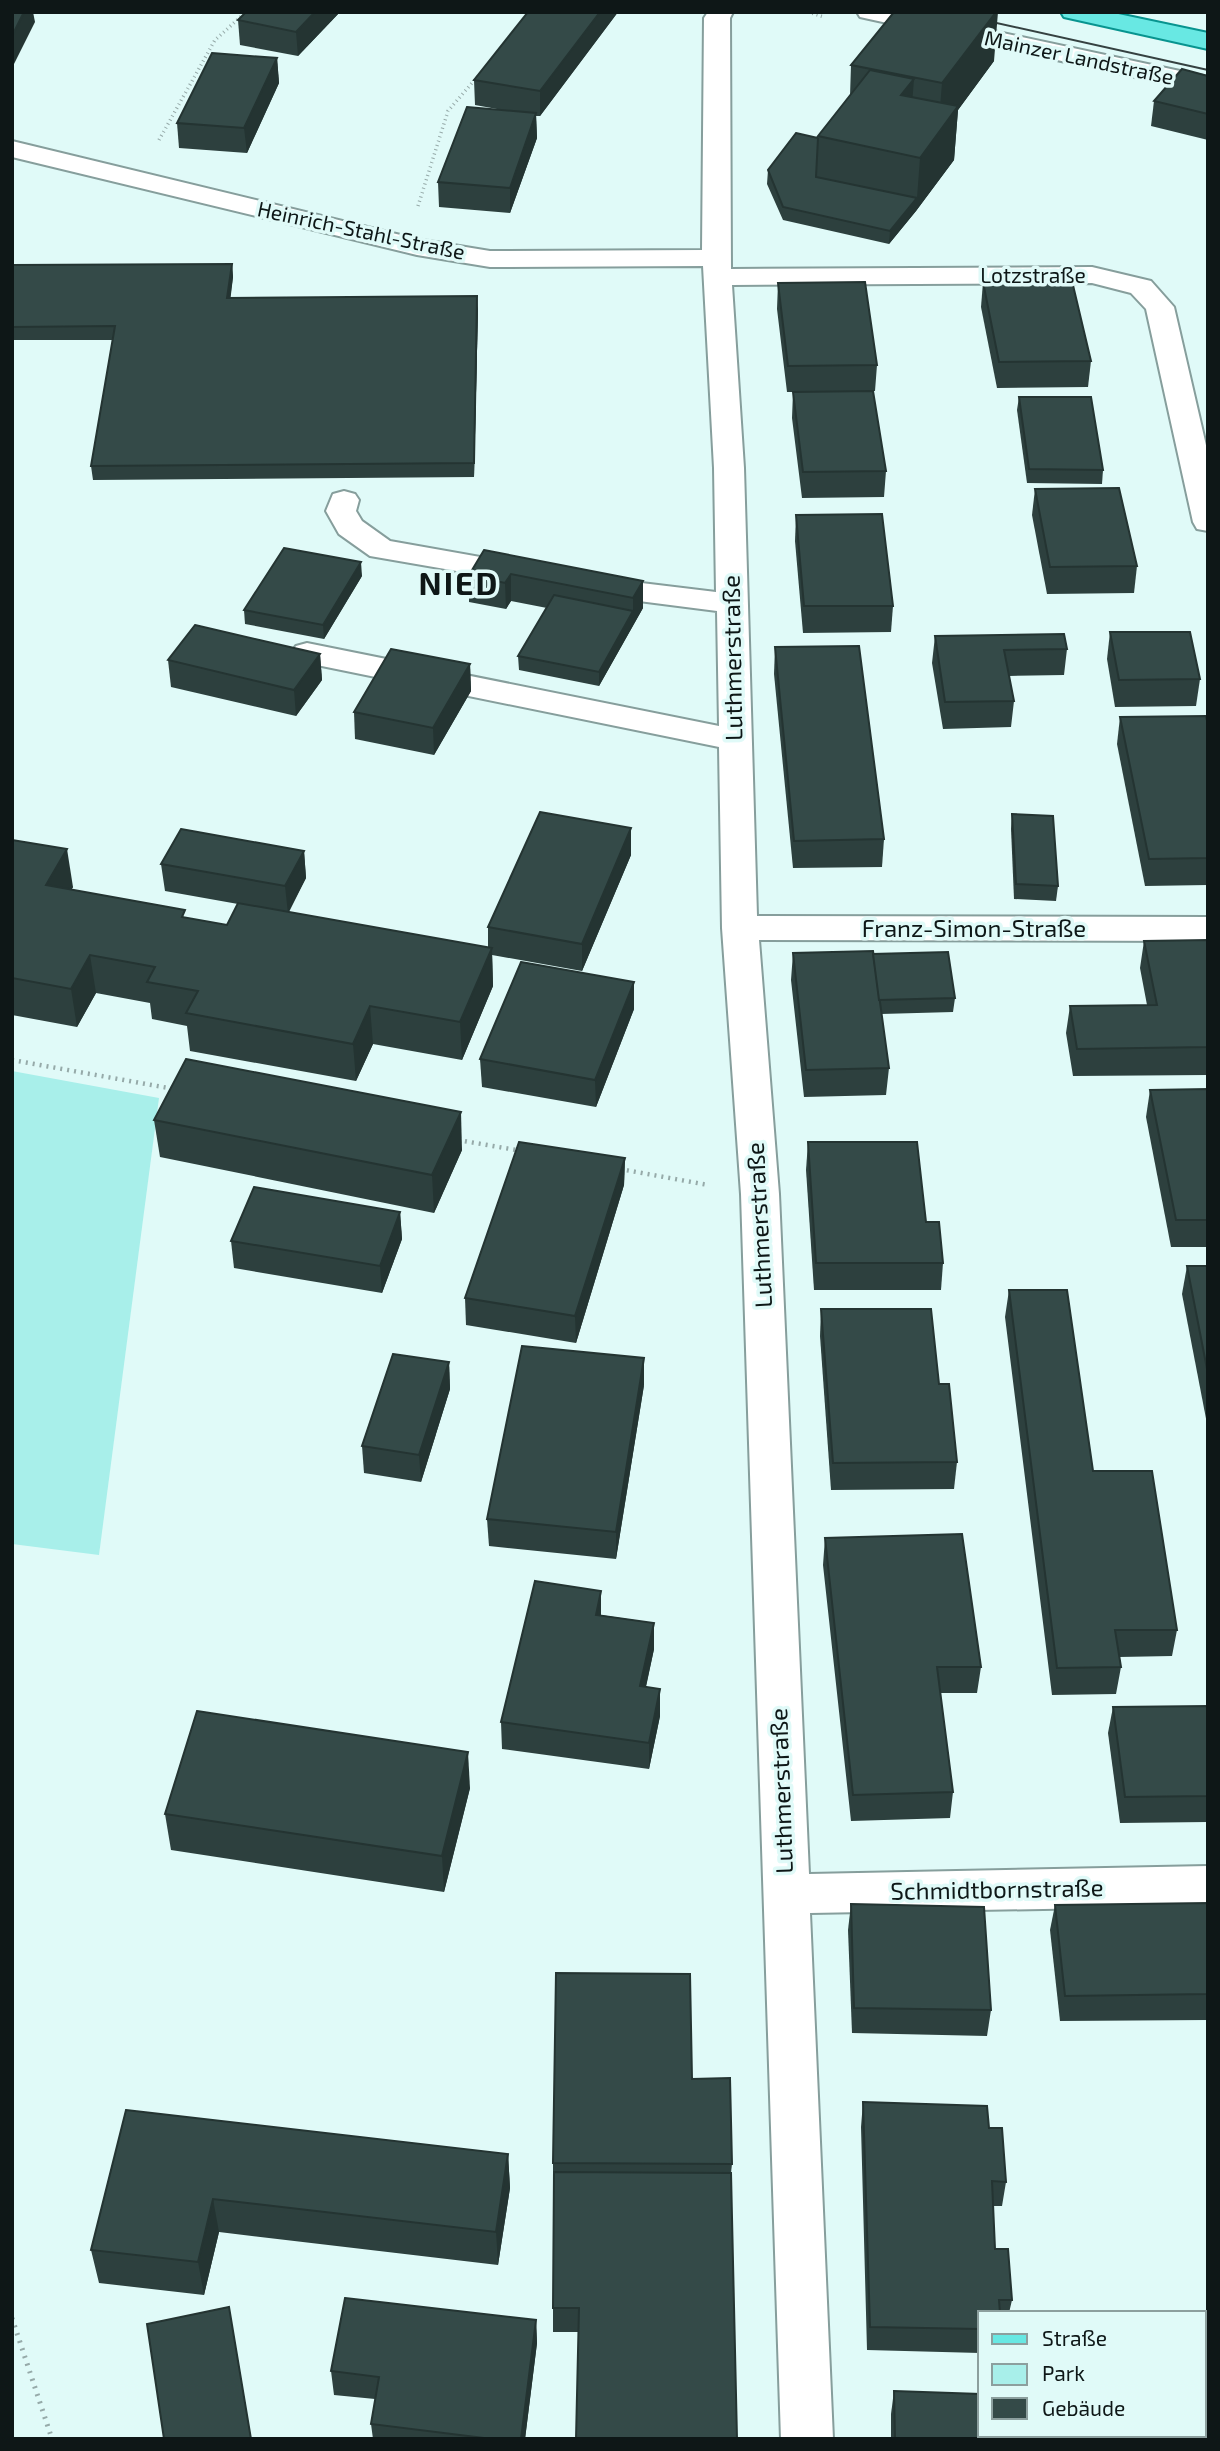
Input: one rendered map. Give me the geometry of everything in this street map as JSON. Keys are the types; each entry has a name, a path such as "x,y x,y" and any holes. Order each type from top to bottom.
{"main road":[{"name":"Mainzer Landstraße","path":"1080,13 1208,41"}],"street":[{"name":"Luthmerstraße","path":"721,12 716,18 717,267 729,468 740,929 760,1194 807,2439"},
{"name":"Mainzer Landstraße","path":"869,12 1208,85"},
{"name":"Heinrich-Stahl-Straße","path":"12,149 405,245 490,258 717,267"},
{"name":"Lotzstraße","path":"717,267 1093,275 1141,286 1160,307 1208,522"},
{"path":"344,500 341,511 351,527 381,550 626,592 732,604"},
{"path":"307,653 735,740"},
{"name":"Franz-Simon-Straße","path":"740,929 1208,929"},
{"name":"Schmidtbornstraße","path":"786,1894 1208,1886"}],"path":[{"path":"137,179 215,40 246,12"},
{"path":"405,245 448,111 482,71"},
{"path":"12,1060 175,1089"},
{"path":"447,1138 529,1153"},
{"path":"611,1167 760,1194"},
{"path":"12,2318 52,2439"}],"green space":[{"path":"12,1071 159,1098 99,1555 12,1544"}],"building":[{"path":"12,12 24,12 12,36"},
{"path":"246,12 315,12 296,32 238,20"},
{"path":"528,12 600,12 540,91 474,80"},
{"path":"894,12 996,12 942,83 851,65"},
{"path":"212,53 277,58 244,128 177,123"},
{"path":"1182,69 1208,76 1208,114 1154,101"},
{"path":"870,70 914,79 901,95 958,106 920,158 818,136"},
{"path":"467,107 536,113 510,188 438,182"},
{"path":"796,133 818,138 816,177 917,198 890,231 783,207 768,170"},
{"path":"232,264 227,298 477,296 474,463 91,466 115,326 12,327 12,265"},
{"path":"1072,281 1091,361 999,362 983,282"},
{"path":"865,282 877,365 788,366 778,283"},
{"path":"873,391 886,471 803,472 793,392"},
{"path":"1019,397 1091,397 1103,470 1029,469"},
{"path":"1119,488 1137,566 1050,567 1035,489"},
{"path":"882,514 893,606 804,606 796,515"},
{"path":"284,548 361,562 323,625 244,610"},
{"path":"484,550 643,581 633,598 511,574 505,583 469,575"},
{"path":"554,595 633,611 599,672 518,656"},
{"path":"195,625 320,654 294,690 168,660"},
{"path":"1110,632 1190,632 1200,679 1119,680"},
{"path":"1064,634 1067,649 1004,650 1014,701 945,702 935,636"},
{"path":"859,646 884,839 794,841 775,647"},
{"path":"391,649 470,664 433,728 354,712"},
{"path":"1206,716 1208,858 1149,859 1120,717"},
{"path":"540,812 631,828 582,944 488,927"},
{"path":"1012,814 1053,816 1058,886 1016,884"},
{"path":"181,829 304,851 285,886 161,864"},
{"path":"12,840 67,849 46,885 185,910 182,917 227,925 238,903 492,948 460,1022 370,1006 353,1044 186,1013 198,991 147,982 155,967 90,955 71,989 12,978"},
{"path":"1208,940 1208,1047 1077,1049 1070,1006 1157,1005 1144,941"},
{"path":"873,951 889,1068 806,1070 793,953"},
{"path":"948,952 955,998 879,1000 873,954"},
{"path":"521,962 634,982 595,1080 480,1059"},
{"path":"186,1059 461,1112 432,1175 154,1120"},
{"path":"1208,1089 1208,1220 1176,1220 1150,1090"},
{"path":"519,1142 625,1158 575,1316 465,1298"},
{"path":"808,1142 917,1142 926,1222 939,1222 943,1263 816,1263"},
{"path":"254,1187 400,1212 380,1266 231,1241"},
{"path":"1187,1266 1208,1266 1208,1374"},
{"path":"1009,1290 1067,1290 1093,1471 1152,1471 1177,1630 1115,1630 1121,1667 1057,1668"},
{"path":"821,1309 931,1309 939,1384 949,1384 957,1462 833,1463"},
{"path":"522,1346 644,1358 616,1532 487,1519"},
{"path":"393,1354 449,1362 419,1455 362,1446"},
{"path":"962,1534 981,1667 937,1667 953,1792 853,1795 825,1538"},
{"path":"535,1581 601,1591 596,1615 654,1623 640,1686 660,1689 649,1743 501,1722"},
{"path":"1208,1706 1208,1796 1125,1797 1113,1707"},
{"path":"197,1711 468,1752 442,1856 165,1814"},
{"path":"1208,1903 1208,1994 1065,1996 1055,1905"},
{"path":"851,1904 984,1907 991,2010 854,2008"},
{"path":"556,1973 690,1974 692,2079 730,2078 732,2164 553,2163"},
{"path":"863,2102 987,2106 989,2128 1002,2128 1006,2182 992,2181 995,2249 1008,2249 1012,2300 999,2300 1000,2311 978,2311 978,2329 870,2327"},
{"path":"126,2110 508,2154 496,2232 213,2199 198,2262 91,2250"},
{"path":"554,2172 731,2173 737,2439 576,2439 579,2308 553,2308"},
{"path":"345,2298 536,2320 521,2439 492,2439 371,2424 379,2377 331,2371"},
{"path":"229,2307 251,2439 164,2439 147,2324"},
{"path":"894,2391 978,2394 978,2437 1029,2437 1029,2439 895,2439"}],"tram line":[{"path":"947,12 1208,70"}],"district":[{"name":"NIED","path":"459,584"}]}
